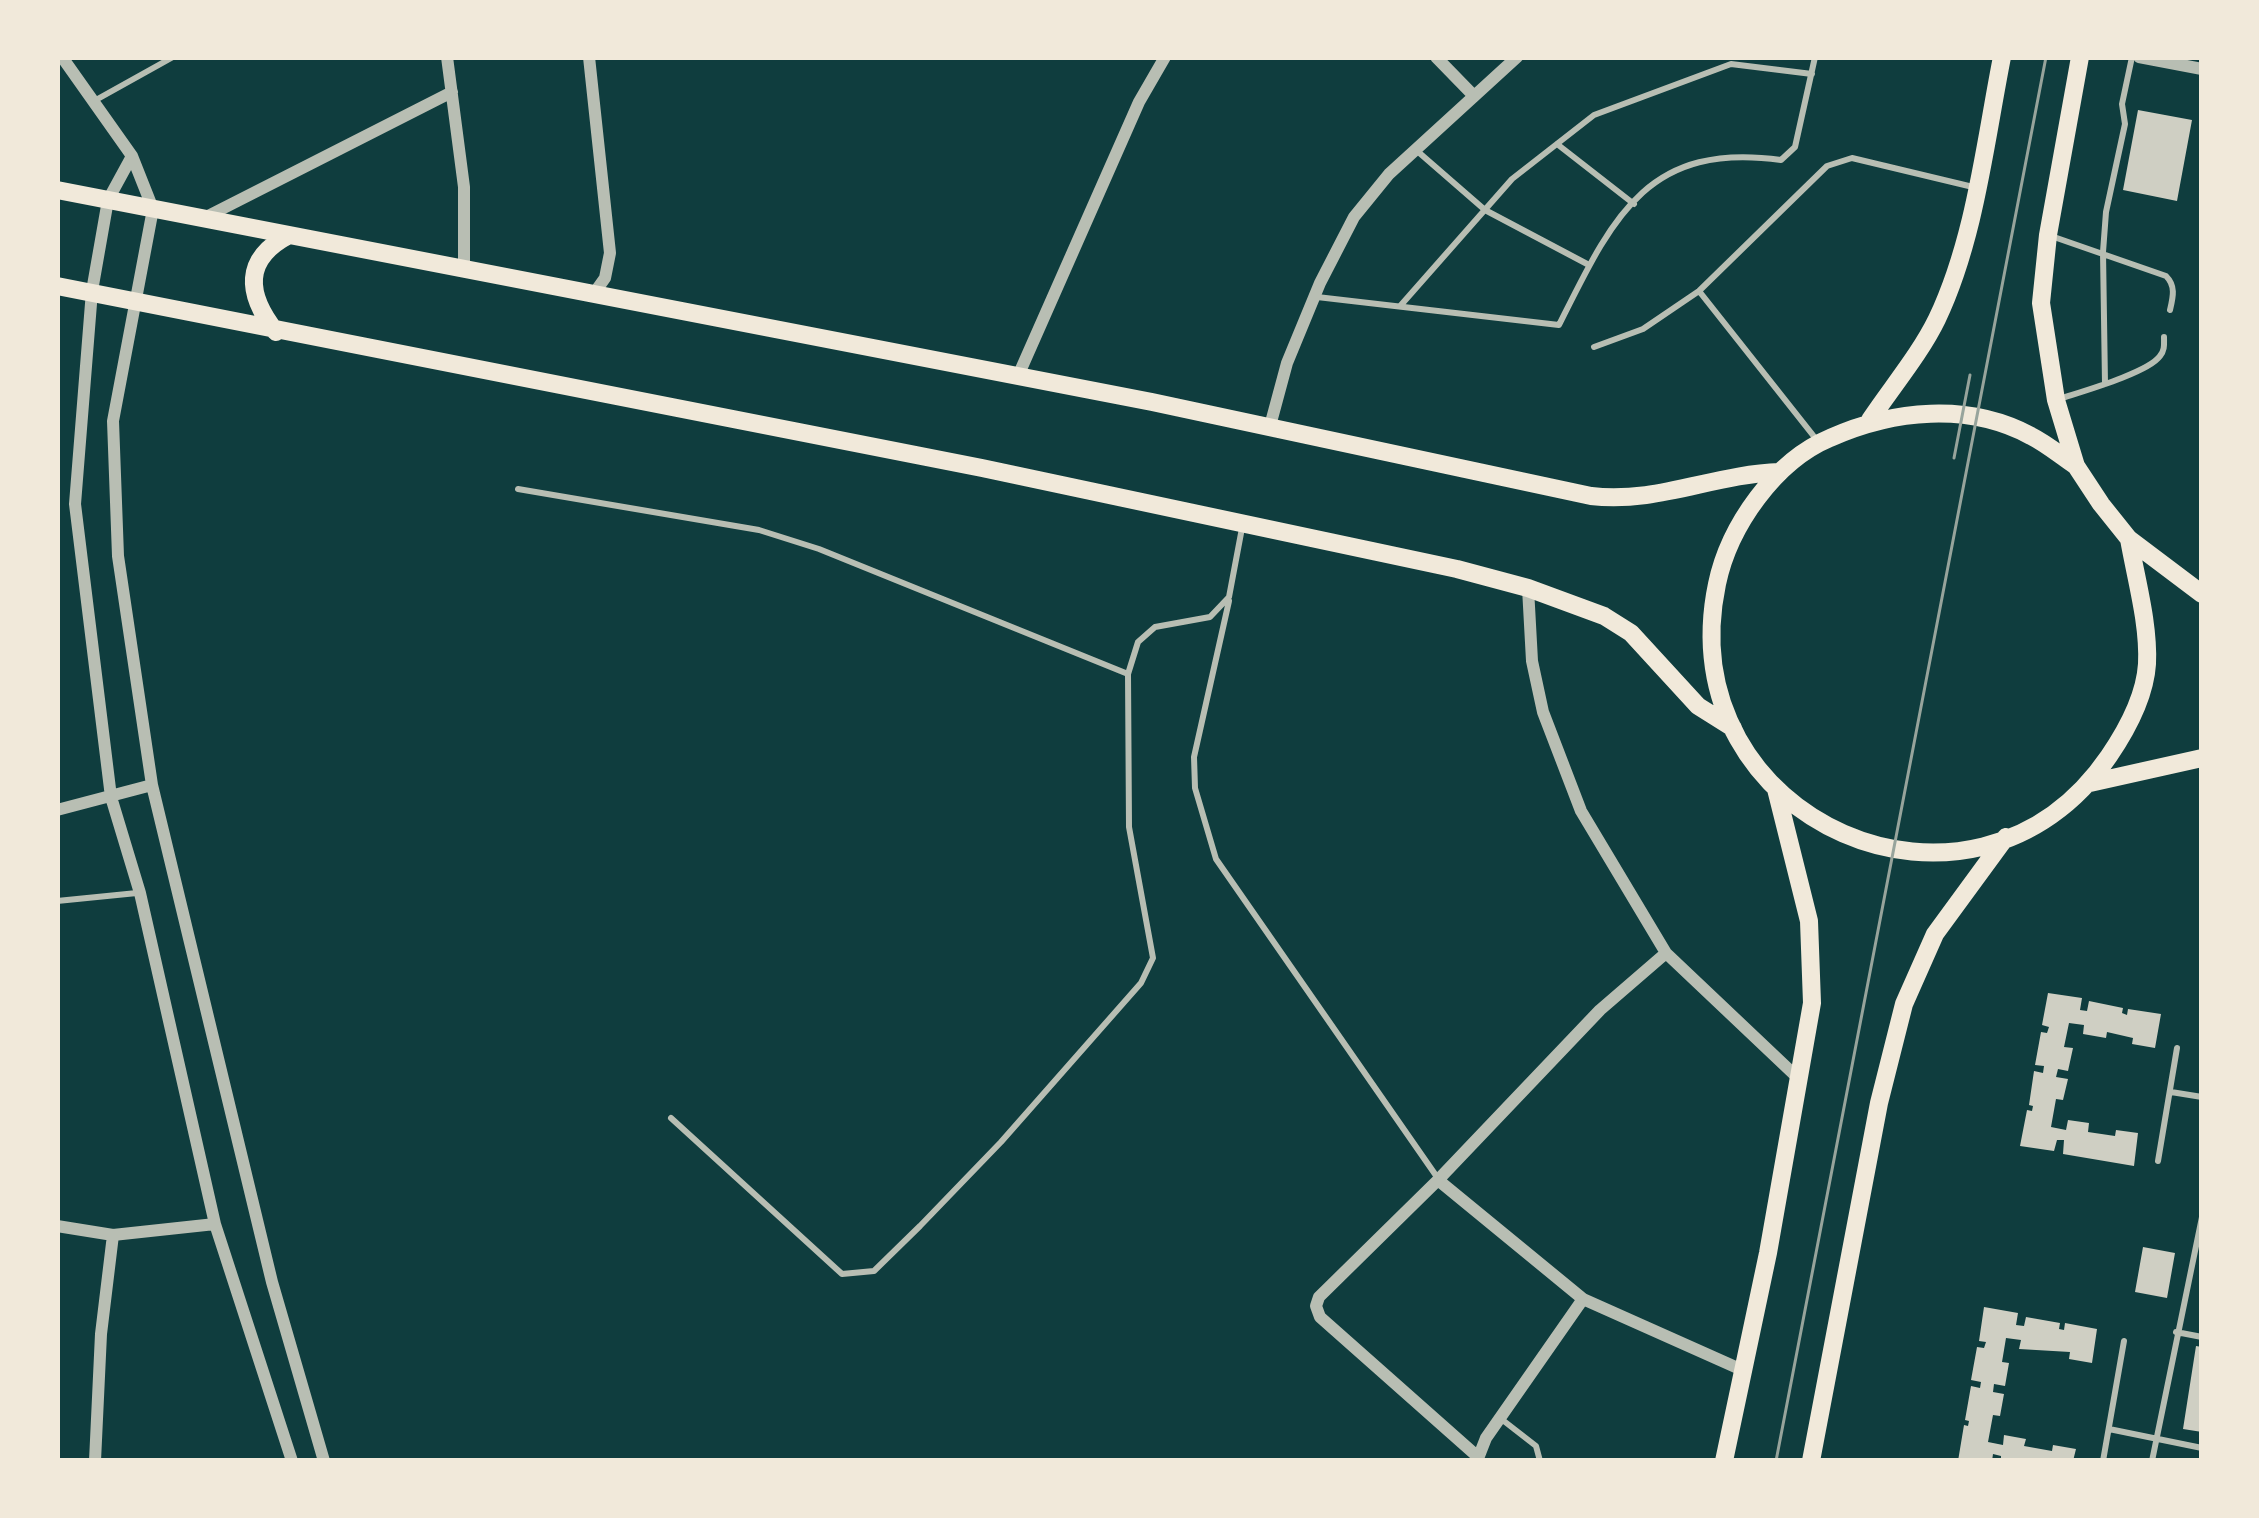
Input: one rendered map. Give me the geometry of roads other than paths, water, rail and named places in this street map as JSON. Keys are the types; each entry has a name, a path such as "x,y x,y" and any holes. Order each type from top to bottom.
{"main road":[{"path":"1870,420 1936,321 1956,268 2002,57"},
{"path":"2080,57 2048,236 2041,304 2056,400 2076,466 2129,538 2202,594"},
{"path":"57,190 464,266 1621,500 1678,492 1744,473 1780,472"},
{"path":"275,332 260,310 254,281 262,254 290,235"},
{"path":"57,286 982,468 1457,569 1604,616 1631,633 1698,706 1733,728"},
{"path":"2076,466 2030,435 1962,414 1870,420 1819,442 1780,472 1742,520 1720,569 1709,623 1713,677 1752,761 1776,790 1813,819 1878,847 1951,852 2006,837 2052,816 2090,783 2127,729 2147,667 2129,538"},
{"path":"2090,783 2202,758"},
{"path":"1724,1461 1813,1003 1809,921 1776,790"},
{"path":"1810,1461 1879,1103 1904,1004 1935,934 2006,837"}],"street":[{"path":"62,57 132,156 153,209 113,421 118,556 152,784 272,1282 324,1461"},
{"path":"447,57 464,187 464,266"},
{"path":"589,57 610,253 595,292"},
{"path":"1018,376 1139,102 1165,57"},
{"path":"1436,57 1474,96"},
{"path":"1270,426 1287,363 1354,217 1389,174 1517,57"},
{"path":"2135,57 2202,69"},
{"path":"206,217 452,92"},
{"path":"132,156 108,200 92,291 75,503 111,797 140,892 215,1224 292,1461"},
{"path":"1528,588 1527,620 1543,712 1581,811 1666,952 1799,1079"},
{"path":"57,810 152,784"},
{"path":"1583,1299 1500,1418 1478,1459 1319,1316 1316,1306 1319,1297 1600,1010 1666,952"},
{"path":"1438,1180 1583,1299 1741,1369"},
{"path":"57,1226 112,1235 215,1224"},
{"path":"95,1461 100,1334 112,1235"}],"lane":[{"path":"94,101 173,57"},
{"path":"1314,297 1558,325 1615,221 1664,175 1694,160 1747,156 1781,160 1795,147 1815,57"},
{"path":"2105,384 2106,212 2125,124 2122,104 2135,57"},
{"path":"1401,305 1512,179 1594,116 1731,64 1811,74"},
{"path":"1557,144 1634,204"},
{"path":"1416,150 1485,210 1589,265"},
{"path":"1594,347 1643,329 1699,291 1838,160 1852,158 1977,188"},
{"path":"2048,236 2166,276 2172,282 2170,310"},
{"path":"1699,291 1819,442"},
{"path":"2056,400 2153,362 2164,350 2164,337"},
{"path":"518,489 760,530 1128,674"},
{"path":"1243,524 1194,758 1195,788 1216,859 1438,1180"},
{"path":"671,1118 842,1274 874,1270 889,1256 1075,1060 1141,983 1153,958 1129,827 1128,674 1138,642 1155,628 1210,617 1229,597"},
{"path":"57,901 140,892"},
{"path":"2158,1161 2177,1048"},
{"path":"2171,1092 2202,1097"},
{"path":"2152,1461 2202,1217"},
{"path":"2176,1332 2202,1336"},
{"path":"2103,1461 2125,1341"},
{"path":"1500,1418 1536,1446 1540,1461"},
{"path":"2109,1429 2202,1448"}],"tram line":[{"path":"1776,1461 2046,57"},
{"path":"1954,458 1970,375"}]}
